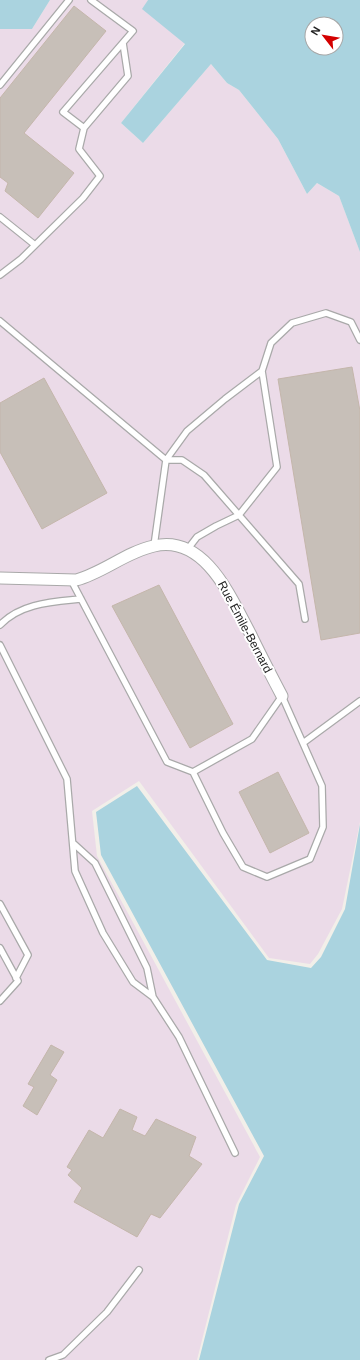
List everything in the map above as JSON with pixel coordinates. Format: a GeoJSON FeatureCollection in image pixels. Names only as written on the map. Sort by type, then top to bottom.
{"type":"FeatureCollection","features":[{"type":"Feature","properties":{"kind":"street","name":"Rue Émile-Bernard"},"geometry":{"type":"LineString","coordinates":[[0,578],[71,580],[85,578],[130,554],[154,546],[165,544],[187,550],[198,555],[225,586],[282,696]]}},
{"type":"Feature","properties":{"kind":"lane"},"geometry":{"type":"LineString","coordinates":[[0,85],[69,0]]}},
{"type":"Feature","properties":{"kind":"lane"},"geometry":{"type":"LineString","coordinates":[[84,128],[63,112],[133,31],[91,0]]}},
{"type":"Feature","properties":{"kind":"lane"},"geometry":{"type":"LineString","coordinates":[[0,275],[36,245],[83,198],[100,176],[79,149],[84,128],[128,76],[122,43]]}},
{"type":"Feature","properties":{"kind":"lane"},"geometry":{"type":"LineString","coordinates":[[0,217],[36,245]]}},
{"type":"Feature","properties":{"kind":"lane"},"geometry":{"type":"LineString","coordinates":[[187,550],[197,537],[239,515],[277,467],[262,371],[271,343],[292,323],[326,313],[351,322],[360,340]]}},
{"type":"Feature","properties":{"kind":"lane"},"geometry":{"type":"LineString","coordinates":[[0,321],[166,460],[182,460],[204,475],[299,584],[305,619]]}},
{"type":"Feature","properties":{"kind":"lane"},"geometry":{"type":"LineString","coordinates":[[154,546],[166,460],[187,431],[225,399],[262,371]]}},
{"type":"Feature","properties":{"kind":"lane"},"geometry":{"type":"LineString","coordinates":[[71,580],[167,762],[194,772],[223,833],[244,867],[267,877],[310,859],[323,827],[322,786],[282,696]]}},
{"type":"Feature","properties":{"kind":"lane"},"geometry":{"type":"LineString","coordinates":[[0,625],[21,610],[49,602],[81,599]]}},
{"type":"Feature","properties":{"kind":"lane"},"geometry":{"type":"LineString","coordinates":[[0,645],[67,780],[75,871],[103,933],[133,982],[153,997],[179,1037],[236,1153]]}},
{"type":"Feature","properties":{"kind":"lane"},"geometry":{"type":"LineString","coordinates":[[194,772],[252,739],[282,696]]}},
{"type":"Feature","properties":{"kind":"lane"},"geometry":{"type":"LineString","coordinates":[[303,743],[360,701]]}},
{"type":"Feature","properties":{"kind":"lane"},"geometry":{"type":"LineString","coordinates":[[72,843],[95,863],[147,968],[153,997]]}},
{"type":"Feature","properties":{"kind":"lane"},"geometry":{"type":"LineString","coordinates":[[0,904],[28,955],[16,978]]}},
{"type":"Feature","properties":{"kind":"lane"},"geometry":{"type":"LineString","coordinates":[[0,948],[18,981],[0,1001]]}},
{"type":"Feature","properties":{"kind":"lane"},"geometry":{"type":"LineString","coordinates":[[49,1360],[63,1355],[107,1312],[139,1270]]}},
{"type":"Feature","properties":{"kind":"shaded area"},"geometry":{"type":"Polygon","coordinates":[[[50,0],[148,0],[143,9],[185,43],[121,123],[143,143],[211,64],[227,83],[239,90],[278,139],[307,194],[317,183],[339,196],[360,252],[360,822],[342,909],[318,954],[310,964],[269,958],[139,781],[92,811],[97,856],[260,1157],[236,1205],[197,1360],[0,1360],[0,29],[32,29],[50,0]]]}},
{"type":"Feature","properties":{"kind":"water"},"geometry":{"type":"Polygon","coordinates":[[[0,0],[50,0],[32,29],[0,29],[0,0]]]}},
{"type":"Feature","properties":{"kind":"water"},"geometry":{"type":"Polygon","coordinates":[[[148,0],[360,0],[360,252],[339,196],[317,183],[307,194],[278,139],[239,90],[227,83],[211,64],[143,143],[121,123],[185,44],[142,9],[148,0]]]}},
{"type":"Feature","properties":{"kind":"water"},"geometry":{"type":"Polygon","coordinates":[[[137,786],[267,960],[311,968],[321,957],[345,909],[360,824],[360,1360],[199,1360],[239,1204],[264,1156],[101,855],[96,812],[137,786]]]}},
{"type":"Feature","properties":{"kind":"building"},"geometry":{"type":"Polygon","coordinates":[[[74,6],[106,31],[24,133],[74,173],[38,218],[5,191],[8,183],[0,177],[0,98],[74,6]]]}},
{"type":"Feature","properties":{"kind":"building"},"geometry":{"type":"Polygon","coordinates":[[[352,367],[360,411],[360,633],[321,640],[278,379],[352,367]]]}},
{"type":"Feature","properties":{"kind":"building"},"geometry":{"type":"Polygon","coordinates":[[[44,378],[107,493],[42,529],[0,452],[0,403],[44,378]]]}},
{"type":"Feature","properties":{"kind":"building"},"geometry":{"type":"Polygon","coordinates":[[[159,585],[233,724],[190,748],[112,606],[159,585]]]}},
{"type":"Feature","properties":{"kind":"building"},"geometry":{"type":"Polygon","coordinates":[[[278,772],[309,833],[270,853],[239,792],[278,772]]]}},
{"type":"Feature","properties":{"kind":"building"},"geometry":{"type":"Polygon","coordinates":[[[51,1045],[64,1052],[50,1075],[57,1080],[37,1115],[23,1106],[34,1087],[28,1084],[51,1045]]]}},
{"type":"Feature","properties":{"kind":"building"},"geometry":{"type":"Polygon","coordinates":[[[120,1109],[137,1117],[132,1130],[145,1136],[156,1119],[196,1137],[189,1156],[202,1164],[160,1218],[151,1214],[137,1237],[74,1202],[82,1188],[68,1175],[72,1170],[67,1167],[89,1130],[103,1138],[120,1109]]]}}]}
